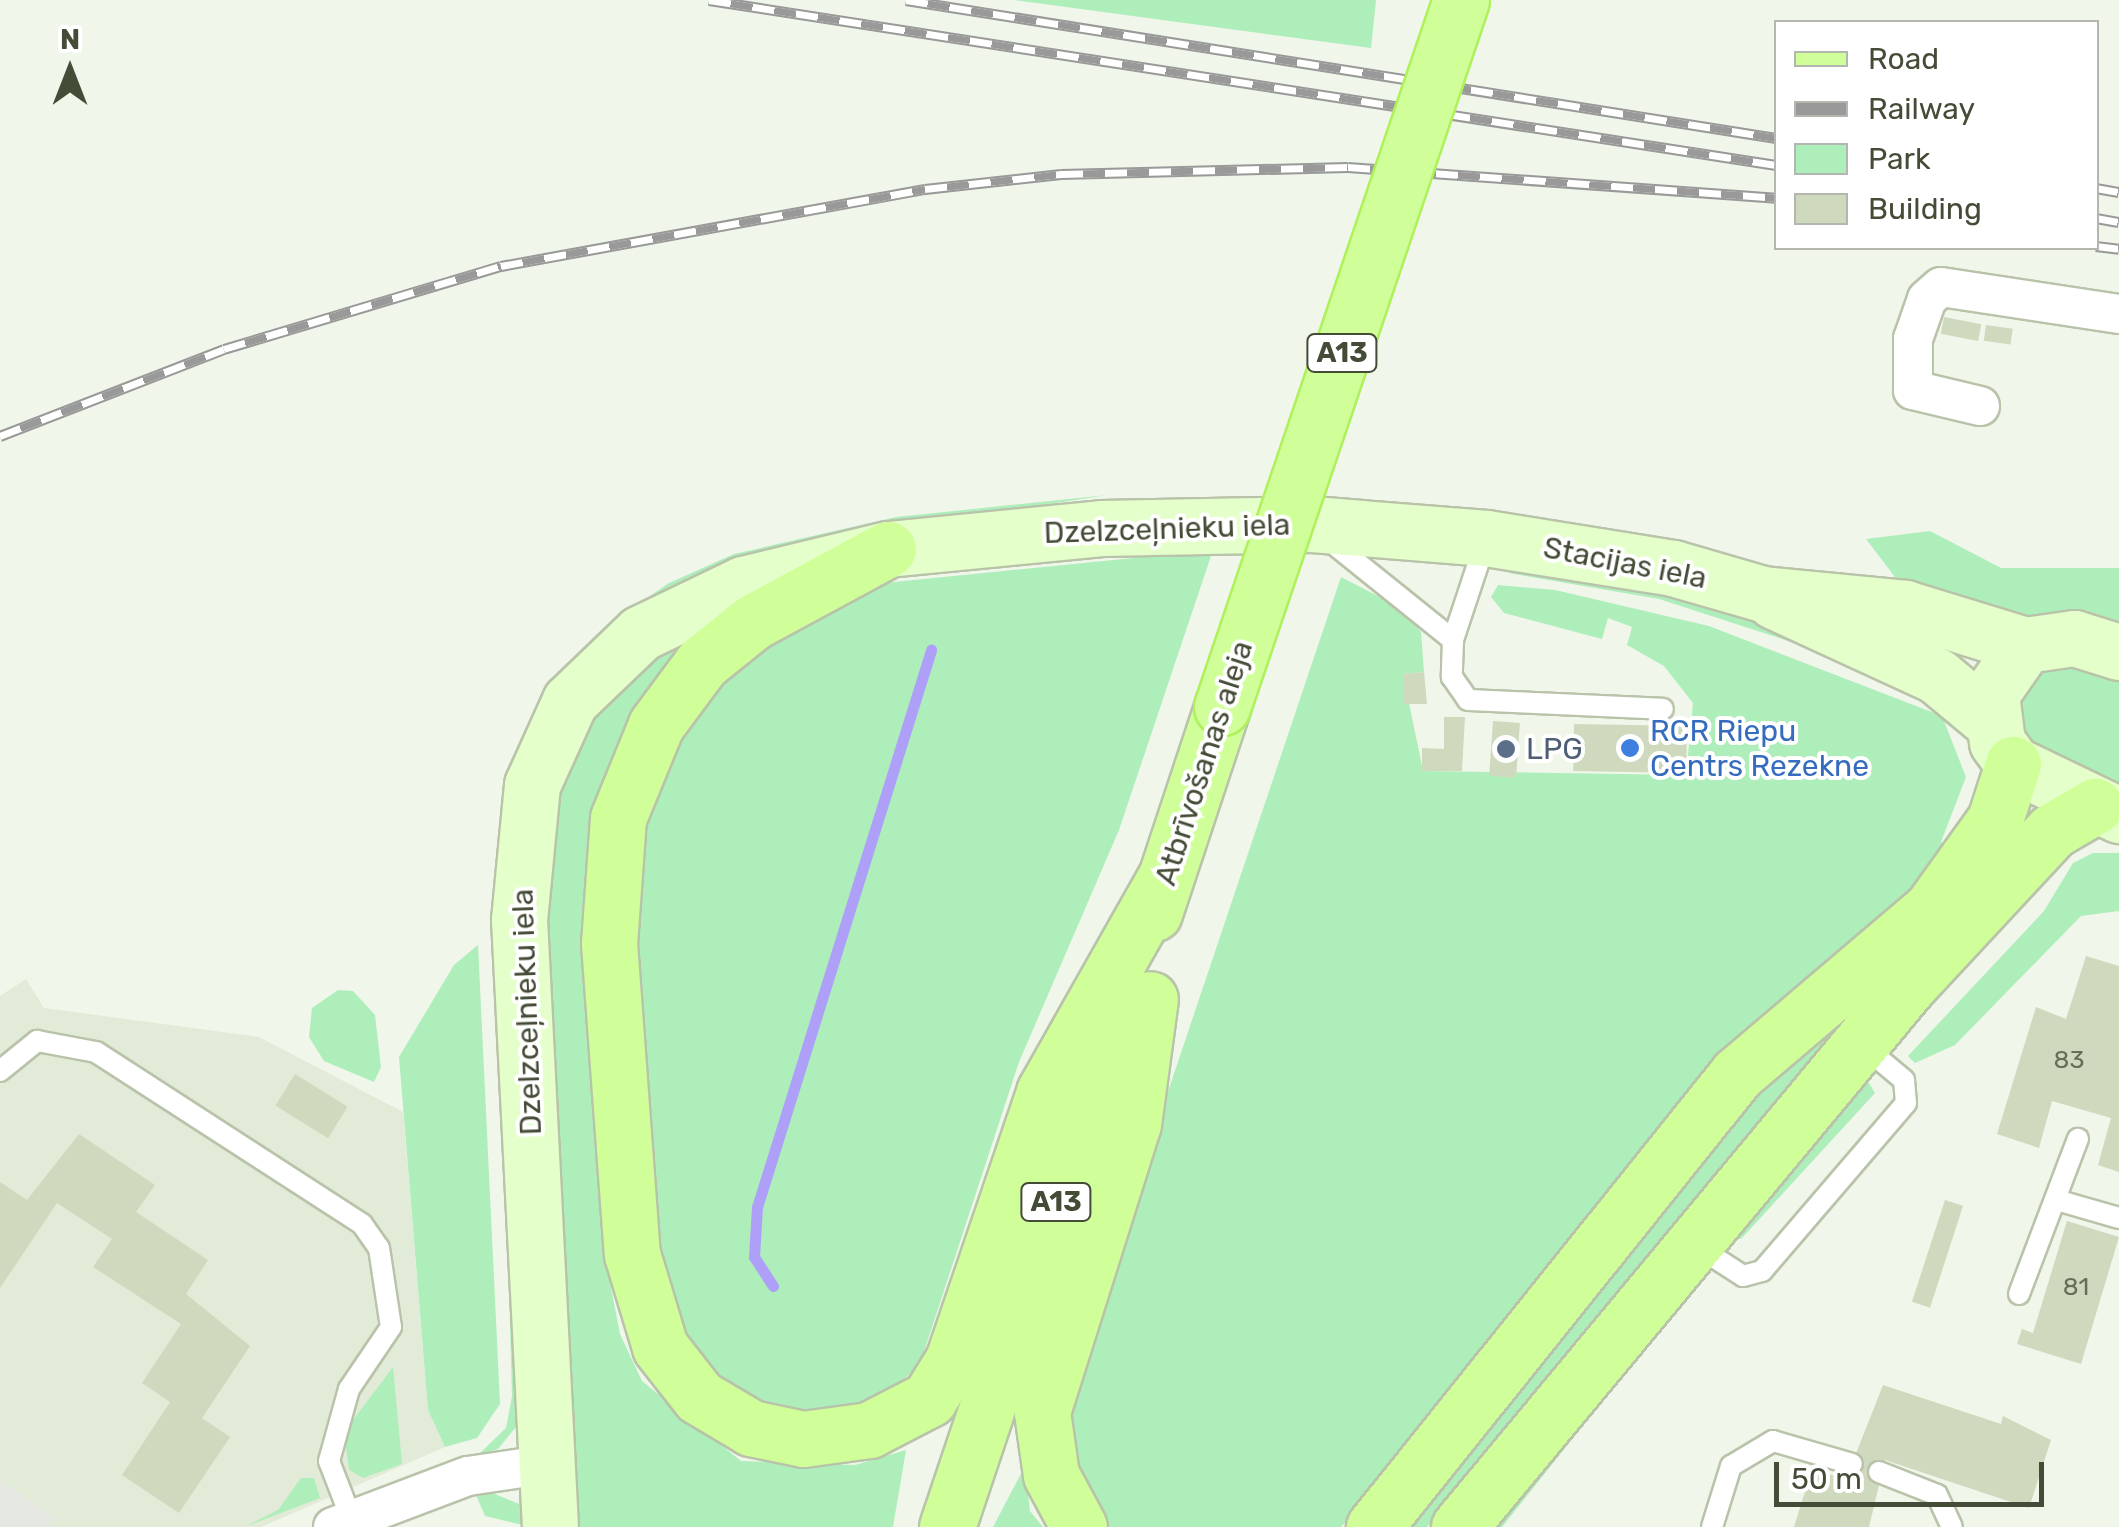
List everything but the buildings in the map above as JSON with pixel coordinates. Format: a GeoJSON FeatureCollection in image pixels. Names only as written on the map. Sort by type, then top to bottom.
{"type":"FeatureCollection","features":[{"type":"Feature","properties":{"kind":"main road","name":"Atbrīvošanas aleja"},"geometry":{"type":"LineString","coordinates":[[947,1527],[1462,0]]}},
{"type":"Feature","properties":{"kind":"main road","name":"Dzelzceļnieku iela"},"geometry":{"type":"LineString","coordinates":[[550,1527],[519,920],[532,785],[570,702],[641,633],[743,584],[888,550],[1102,528],[1312,524],[1486,538]]}},
{"type":"Feature","properties":{"kind":"main road","name":"Stacijas iela"},"geometry":{"type":"LineString","coordinates":[[1486,538],[1674,568],[1763,594],[1937,676],[2002,742],[2107,811]]}},
{"type":"Feature","properties":{"kind":"main road"},"geometry":{"type":"LineString","coordinates":[[888,550],[753,622],[702,664],[656,725],[618,818],[609,943],[632,1254],[660,1347],[699,1398],[751,1428],[803,1439],[869,1430],[929,1399],[953,1360],[1044,1092],[1166,878]]}},
{"type":"Feature","properties":{"kind":"main road","name":"Stacijas iela"},"geometry":{"type":"LineString","coordinates":[[1763,594],[1905,608],[2025,645],[2074,638],[2119,652]]}},
{"type":"Feature","properties":{"kind":"main road"},"geometry":{"type":"LineString","coordinates":[[1374,1527],[1737,1074],[1952,884],[1994,820],[2002,742],[2001,667],[2025,645]]}},
{"type":"Feature","properties":{"kind":"main road"},"geometry":{"type":"LineString","coordinates":[[1458,1527],[1860,1044],[2034,849],[2107,811]]}},
{"type":"Feature","properties":{"kind":"main road"},"geometry":{"type":"LineString","coordinates":[[1079,1527],[1051,1475],[1042,1412],[1134,1124],[1166,878]]}},
{"type":"Feature","properties":{"kind":"street"},"geometry":{"type":"LineString","coordinates":[[1980,406],[1913,390],[1913,339],[1941,287],[2119,314]]}},
{"type":"Feature","properties":{"kind":"street"},"geometry":{"type":"LineString","coordinates":[[342,1522],[468,1476],[549,1464]]}},
{"type":"Feature","properties":{"kind":"lane"},"geometry":{"type":"LineString","coordinates":[[1312,524],[1354,568],[1453,640]]}},
{"type":"Feature","properties":{"kind":"lane"},"geometry":{"type":"LineString","coordinates":[[1486,538],[1453,640],[1452,677],[1468,700],[1663,709]]}},
{"type":"Feature","properties":{"kind":"lane"},"geometry":{"type":"LineString","coordinates":[[4,1060],[58,1039],[96,1052],[362,1224],[379,1248],[391,1327],[348,1389],[329,1461],[342,1522]]}},
{"type":"Feature","properties":{"kind":"lane"},"geometry":{"type":"LineString","coordinates":[[1693,1244],[1742,1276],[1762,1271],[1906,1103],[1904,1080],[1860,1044]]}},
{"type":"Feature","properties":{"kind":"lane"},"geometry":{"type":"LineString","coordinates":[[2019,1294],[2041,1222],[2060,1201],[2078,1139]]}},
{"type":"Feature","properties":{"kind":"lane"},"geometry":{"type":"LineString","coordinates":[[2060,1201],[2119,1218]]}},
{"type":"Feature","properties":{"kind":"lane"},"geometry":{"type":"LineString","coordinates":[[1712,1527],[1731,1466],[1773,1442],[1852,1464]]}},
{"type":"Feature","properties":{"kind":"lane"},"geometry":{"type":"LineString","coordinates":[[1879,1472],[1936,1494],[1952,1527]]}},
{"type":"Feature","properties":{"kind":"shaded area"},"geometry":{"type":"Polygon","coordinates":[[[26,979],[44,1008],[259,1037],[403,1112],[428,1410],[445,1447],[261,1527],[0,1527],[0,996],[26,979]]]}},
{"type":"Feature","properties":{"kind":"shaded area"},"geometry":{"type":"Polygon","coordinates":[[[0,1479],[55,1518],[48,1527],[0,1527],[0,1479]]]}},
{"type":"Feature","properties":{"kind":"green space"},"geometry":{"type":"Polygon","coordinates":[[[1015,0],[1376,0],[1371,48],[1015,0]]]}},
{"type":"Feature","properties":{"kind":"green space"},"geometry":{"type":"Polygon","coordinates":[[[1108,495],[891,528],[552,707],[524,1417],[498,1449],[478,1455],[506,1428],[512,1396],[497,847],[544,703],[608,625],[669,583],[734,554],[896,517],[1108,495]]]}},
{"type":"Feature","properties":{"kind":"green space"},"geometry":{"type":"Polygon","coordinates":[[[1930,531],[2001,568],[2119,568],[2119,643],[2026,625],[1898,581],[1866,539],[1930,531]]]}},
{"type":"Feature","properties":{"kind":"green space"},"geometry":{"type":"Polygon","coordinates":[[[1213,550],[1119,830],[1019,1062],[919,1367],[888,1391],[888,1404],[793,1419],[702,1378],[649,1256],[622,909],[655,766],[733,657],[874,584],[1213,550]]]}},
{"type":"Feature","properties":{"kind":"green space"},"geometry":{"type":"Polygon","coordinates":[[[1524,567],[1659,592],[1785,630],[1819,651],[1659,599],[1508,573],[1524,567]]]}},
{"type":"Feature","properties":{"kind":"green space"},"geometry":{"type":"Polygon","coordinates":[[[1341,577],[1399,607],[1421,632],[1424,672],[1403,674],[1423,771],[1686,775],[1693,703],[1664,666],[1627,645],[1632,627],[1608,618],[1602,639],[1504,613],[1491,597],[1498,585],[1555,590],[1709,626],[1942,716],[1966,777],[1941,842],[1957,854],[1341,1527],[1102,1527],[1062,1463],[1074,1371],[1341,577]]]}},
{"type":"Feature","properties":{"kind":"green space"},"geometry":{"type":"Polygon","coordinates":[[[719,609],[603,788],[586,866],[605,1256],[620,1334],[642,1381],[741,1461],[855,1465],[906,1450],[893,1527],[569,1527],[544,857],[571,744],[607,694],[719,609]]]}},
{"type":"Feature","properties":{"kind":"green space"},"geometry":{"type":"Polygon","coordinates":[[[2027,660],[2119,670],[2119,799],[2030,763],[2001,709],[2027,660]]]}},
{"type":"Feature","properties":{"kind":"green space"},"geometry":{"type":"Polygon","coordinates":[[[2093,853],[2119,853],[2119,911],[2081,916],[1955,1045],[1915,1063],[1908,1056],[2044,911],[2073,863],[2093,853]]]}},
{"type":"Feature","properties":{"kind":"green space"},"geometry":{"type":"Polygon","coordinates":[[[478,945],[500,1404],[477,1438],[445,1447],[428,1410],[399,1057],[454,965],[478,945]]]}},
{"type":"Feature","properties":{"kind":"green space"},"geometry":{"type":"Polygon","coordinates":[[[1890,964],[1427,1527],[1406,1527],[1706,1125],[1890,964]]]}},
{"type":"Feature","properties":{"kind":"green space"},"geometry":{"type":"Polygon","coordinates":[[[338,990],[353,991],[375,1015],[381,1067],[374,1082],[324,1061],[309,1037],[312,1008],[338,990]]]}},
{"type":"Feature","properties":{"kind":"green space"},"geometry":{"type":"Polygon","coordinates":[[[1866,1078],[1875,1093],[1741,1239],[1729,1238],[1866,1078]]]}},
{"type":"Feature","properties":{"kind":"green space"},"geometry":{"type":"Polygon","coordinates":[[[1706,1271],[1502,1527],[1483,1527],[1706,1271]]]}},
{"type":"Feature","properties":{"kind":"green space"},"geometry":{"type":"Polygon","coordinates":[[[393,1367],[402,1464],[363,1478],[349,1470],[344,1432],[393,1367]]]}},
{"type":"Feature","properties":{"kind":"green space"},"geometry":{"type":"Polygon","coordinates":[[[1025,1466],[1030,1511],[1043,1527],[993,1527],[1025,1466]]]}},
{"type":"Feature","properties":{"kind":"green space"},"geometry":{"type":"Polygon","coordinates":[[[301,1478],[314,1478],[320,1498],[244,1527],[278,1510],[301,1478]]]}},
{"type":"Feature","properties":{"kind":"green space"},"geometry":{"type":"Polygon","coordinates":[[[485,1490],[519,1504],[531,1527],[485,1516],[476,1495],[485,1490]]]}},
{"type":"Feature","properties":{"kind":"waterway"},"geometry":{"type":"LineString","coordinates":[[773,1286],[754,1257],[757,1207],[931,650]]}},
{"type":"Feature","properties":{"kind":"railway"},"geometry":{"type":"LineString","coordinates":[[709,0],[1774,165]]}},
{"type":"Feature","properties":{"kind":"railway"},"geometry":{"type":"LineString","coordinates":[[906,0],[1774,138]]}},
{"type":"Feature","properties":{"kind":"railway"},"geometry":{"type":"LineString","coordinates":[[0,436],[224,349],[501,266],[925,189],[1061,174],[1348,167],[1774,198]]}},
{"type":"Feature","properties":{"kind":"railway"},"geometry":{"type":"LineString","coordinates":[[2099,189],[2119,192]]}},
{"type":"Feature","properties":{"kind":"railway"},"geometry":{"type":"LineString","coordinates":[[2099,219],[2119,222]]}},
{"type":"Feature","properties":{"kind":"railway"},"geometry":{"type":"LineString","coordinates":[[2099,246],[2119,249]]}},
{"type":"Feature","properties":{"kind":"place","name":"RCR Riepu Centrs Rezekne"},"geometry":{"type":"Point","coordinates":[1630,748]}},
{"type":"Feature","properties":{"kind":"place","name":"LPG"},"geometry":{"type":"Point","coordinates":[1506,749]}}]}
